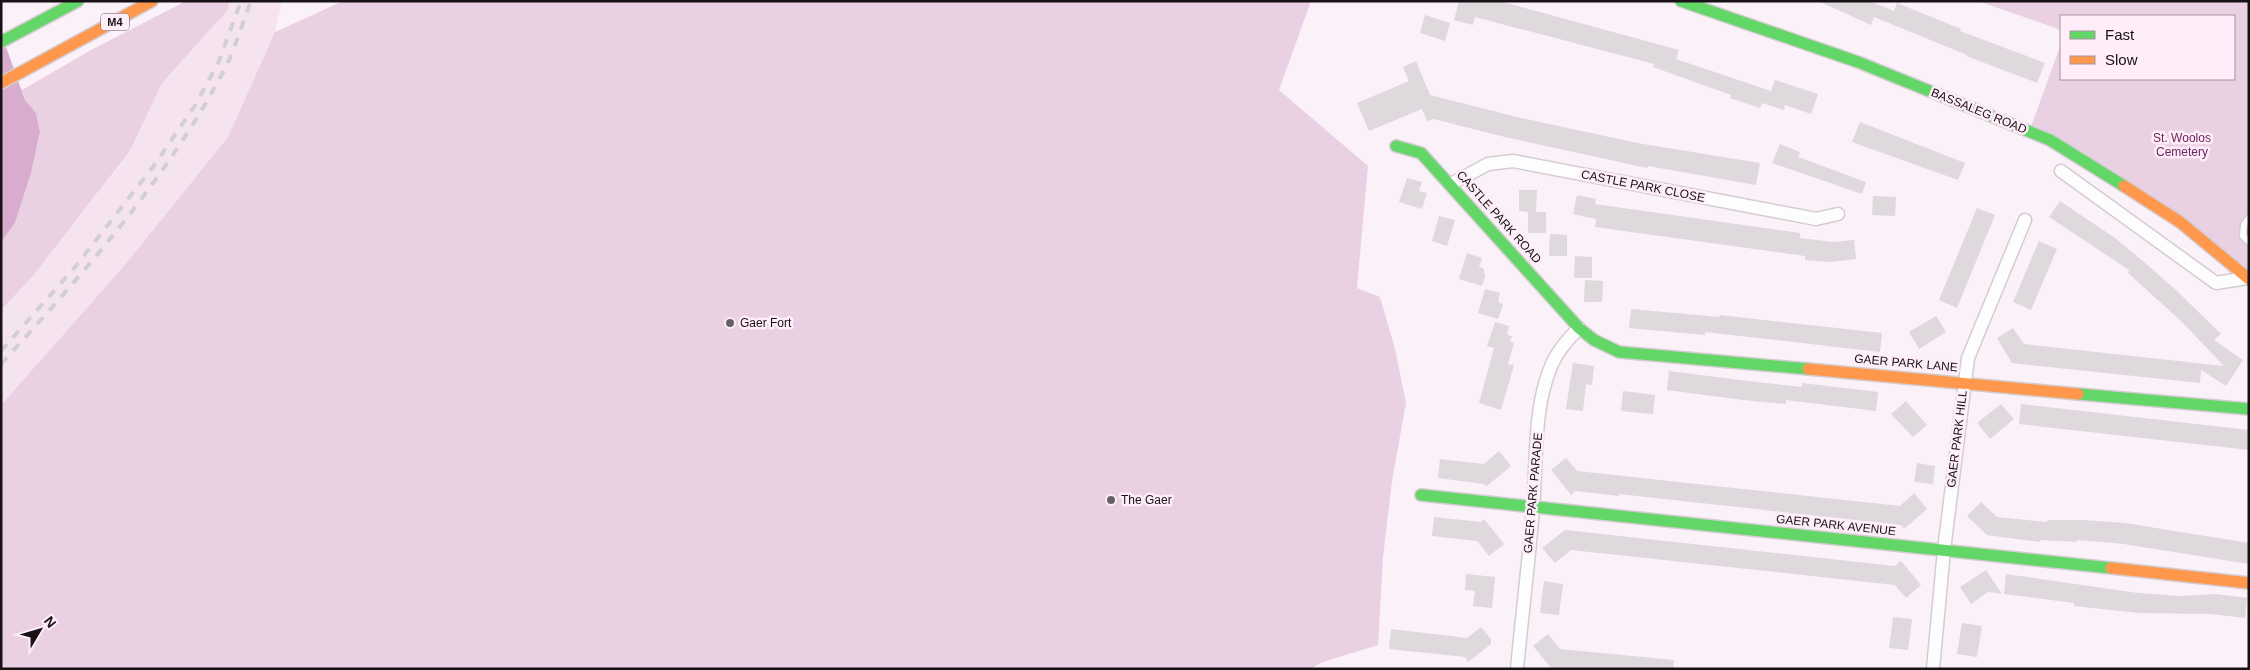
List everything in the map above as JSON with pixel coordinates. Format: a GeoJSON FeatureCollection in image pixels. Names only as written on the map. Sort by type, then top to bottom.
{"type":"FeatureCollection","features":[{"type":"Feature","properties":{"kind":"main road"},"geometry":{"type":"LineString","coordinates":[[1,30],[60,4],[78,1]]}},
{"type":"Feature","properties":{"kind":"main road","name":"M4"},"geometry":{"type":"LineString","coordinates":[[1,83],[152,1]]}},
{"type":"Feature","properties":{"kind":"main road","name":"BASSALEG ROAD"},"geometry":{"type":"LineString","coordinates":[[1681,1],[1858,62],[2050,140],[2180,222],[2248,279]]}},
{"type":"Feature","properties":{"kind":"main road"},"geometry":{"type":"LineString","coordinates":[[1,42],[60,4]]}},
{"type":"Feature","properties":{"kind":"main road","name":"CASTLE PARK ROAD"},"geometry":{"type":"LineString","coordinates":[[1396,146],[1421,153],[1451,184],[1575,324]]}},
{"type":"Feature","properties":{"kind":"main road","name":"GAER PARK LANE"},"geometry":{"type":"LineString","coordinates":[[1575,324],[1594,340],[1619,352],[2249,409]]}},
{"type":"Feature","properties":{"kind":"main road","name":"GAER PARK AVENUE"},"geometry":{"type":"LineString","coordinates":[[1421,495],[2249,583]]}},
{"type":"Feature","properties":{"kind":"street","name":"CASTLE PARK CLOSE"},"geometry":{"type":"LineString","coordinates":[[1451,184],[1488,164],[1513,161],[1816,219],[1838,214]]}},
{"type":"Feature","properties":{"kind":"street","name":"BASSALEG ROAD"},"geometry":{"type":"LineString","coordinates":[[2061,171],[2216,283],[2248,279]]}},
{"type":"Feature","properties":{"kind":"street","name":"GAER PARK HILL"},"geometry":{"type":"LineString","coordinates":[[1933,669],[1963,382],[1968,358],[2025,220]]}},
{"type":"Feature","properties":{"kind":"street","name":"GAER PARK PARADE"},"geometry":{"type":"LineString","coordinates":[[1517,669],[1533,507],[1539,418],[1551,365],[1575,324]]}},
{"type":"Feature","properties":{"kind":"lane"},"geometry":{"type":"LineString","coordinates":[[2249,218],[2244,225],[2243,236],[2249,242]]}},
{"type":"Feature","properties":{"kind":"shaded area"},"geometry":{"type":"Polygon","coordinates":[[[230,1],[282,1],[275,32],[228,137],[124,266],[1,405],[1,310],[32,277],[130,152],[162,83],[227,11],[230,1]]]}},
{"type":"Feature","properties":{"kind":"shaded area"},"geometry":{"type":"Polygon","coordinates":[[[1,33],[25,100],[36,113],[40,132],[31,173],[15,223],[1,242],[1,33]]]}},
{"type":"Feature","properties":{"kind":"green space"},"geometry":{"type":"Polygon","coordinates":[[[186,1],[230,1],[227,11],[162,83],[130,151],[32,277],[1,310],[1,242],[15,223],[31,173],[40,133],[36,113],[25,100],[22,90],[91,50],[186,1]]]}},
{"type":"Feature","properties":{"kind":"green space","name":"Gaer Fort"},"geometry":{"type":"Polygon","coordinates":[[[343,1],[1311,1],[1279,90],[1368,166],[1357,288],[1380,297],[1395,349],[1406,403],[1392,481],[1383,557],[1378,645],[1323,662],[1310,669],[1,669],[1,405],[124,266],[228,137],[275,32],[343,1]]]}},
{"type":"Feature","properties":{"kind":"green space","name":"St. Woolos Cemetery"},"geometry":{"type":"Polygon","coordinates":[[[1978,1],[2249,1],[2249,279],[2180,222],[2029,132],[2060,47],[2060,80],[2235,80],[2235,15],[2060,15],[2060,30],[1978,1]]]}},
{"type":"Feature","properties":{"kind":"building"},"geometry":{"type":"Polygon","coordinates":[[[1459,1],[1499,1],[1679,50],[1676,59],[1771,91],[1775,80],[1818,94],[1811,114],[1785,105],[1784,110],[1762,103],[1760,108],[1730,98],[1731,95],[1653,67],[1654,64],[1475,17],[1473,25],[1454,20],[1459,1]]]}},
{"type":"Feature","properties":{"kind":"building"},"geometry":{"type":"Polygon","coordinates":[[[1818,1],[1870,1],[1894,11],[1897,3],[1961,29],[1960,31],[2045,63],[2037,83],[1966,56],[1874,17],[1871,25],[1818,1]]]}},
{"type":"Feature","properties":{"kind":"building"},"geometry":{"type":"Polygon","coordinates":[[[1425,15],[1450,23],[1445,41],[1420,33],[1425,15]]]}},
{"type":"Feature","properties":{"kind":"building"},"geometry":{"type":"Polygon","coordinates":[[[1416,61],[1430,95],[1517,117],[1637,143],[1760,163],[1756,185],[1648,166],[1647,168],[1505,137],[1434,119],[1427,121],[1422,109],[1369,131],[1357,103],[1409,81],[1403,67],[1416,61]]]}},
{"type":"Feature","properties":{"kind":"building"},"geometry":{"type":"Polygon","coordinates":[[[1860,122],[1965,163],[1958,180],[1852,142],[1860,122]]]}},
{"type":"Feature","properties":{"kind":"building"},"geometry":{"type":"Polygon","coordinates":[[[1780,144],[1800,152],[1798,157],[1866,182],[1862,194],[1772,163],[1780,144]]]}},
{"type":"Feature","properties":{"kind":"building"},"geometry":{"type":"Polygon","coordinates":[[[1407,178],[1422,182],[1419,191],[1427,193],[1422,209],[1399,202],[1407,178]]]}},
{"type":"Feature","properties":{"kind":"building"},"geometry":{"type":"Polygon","coordinates":[[[1519,190],[1537,190],[1536,212],[1546,212],[1546,233],[1528,233],[1528,212],[1519,211],[1519,190]]]}},
{"type":"Feature","properties":{"kind":"building"},"geometry":{"type":"Polygon","coordinates":[[[1577,195],[1596,199],[1595,204],[1800,233],[1800,238],[1834,242],[1854,240],[1856,259],[1829,262],[1805,260],[1805,256],[1595,227],[1596,219],[1573,214],[1577,195]]]}},
{"type":"Feature","properties":{"kind":"building"},"geometry":{"type":"Polygon","coordinates":[[[1873,196],[1896,197],[1895,216],[1872,215],[1873,196]]]}},
{"type":"Feature","properties":{"kind":"building"},"geometry":{"type":"Polygon","coordinates":[[[2060,201],[2115,238],[2176,290],[2221,334],[2214,340],[2243,360],[2226,386],[2201,370],[2200,383],[2012,363],[1997,338],[2013,328],[2024,344],[2224,366],[2181,321],[2128,273],[2129,270],[2049,217],[2060,201]]]}},
{"type":"Feature","properties":{"kind":"building"},"geometry":{"type":"Polygon","coordinates":[[[1977,208],[1995,215],[1957,308],[1939,300],[1977,208]]]}},
{"type":"Feature","properties":{"kind":"building"},"geometry":{"type":"Polygon","coordinates":[[[1439,216],[1455,220],[1447,246],[1432,241],[1439,216]]]}},
{"type":"Feature","properties":{"kind":"building"},"geometry":{"type":"Polygon","coordinates":[[[1550,234],[1567,235],[1567,256],[1549,256],[1550,234]]]}},
{"type":"Feature","properties":{"kind":"building"},"geometry":{"type":"Polygon","coordinates":[[[2039,241],[2057,249],[2031,310],[2013,302],[2039,241]]]}},
{"type":"Feature","properties":{"kind":"building"},"geometry":{"type":"Polygon","coordinates":[[[1467,253],[1482,258],[1479,267],[1483,268],[1485,276],[1482,286],[1459,279],[1467,253]]]}},
{"type":"Feature","properties":{"kind":"building"},"geometry":{"type":"Polygon","coordinates":[[[1575,256],[1592,257],[1592,278],[1574,278],[1575,256]]]}},
{"type":"Feature","properties":{"kind":"building"},"geometry":{"type":"Polygon","coordinates":[[[1585,280],[1603,281],[1602,302],[1584,302],[1585,280]]]}},
{"type":"Feature","properties":{"kind":"building"},"geometry":{"type":"Polygon","coordinates":[[[1485,289],[1500,293],[1498,302],[1503,304],[1498,319],[1478,313],[1485,289]]]}},
{"type":"Feature","properties":{"kind":"building"},"geometry":{"type":"Polygon","coordinates":[[[1631,309],[1719,317],[1720,315],[1882,333],[1880,352],[1705,332],[1705,335],[1629,328],[1631,309]]]}},
{"type":"Feature","properties":{"kind":"building"},"geometry":{"type":"Polygon","coordinates":[[[1936,316],[1946,332],[1919,349],[1909,332],[1936,316]]]}},
{"type":"Feature","properties":{"kind":"building"},"geometry":{"type":"Polygon","coordinates":[[[1495,322],[1509,326],[1507,335],[1512,336],[1510,341],[1514,343],[1508,364],[1514,365],[1501,410],[1479,403],[1494,348],[1487,346],[1495,322]]]}},
{"type":"Feature","properties":{"kind":"building"},"geometry":{"type":"Polygon","coordinates":[[[1573,363],[1594,366],[1592,385],[1586,384],[1583,411],[1566,409],[1573,363]]]}},
{"type":"Feature","properties":{"kind":"building"},"geometry":{"type":"Polygon","coordinates":[[[1669,371],[1802,387],[1802,383],[1878,392],[1876,411],[1786,400],[1786,404],[1743,400],[1667,390],[1669,371]]]}},
{"type":"Feature","properties":{"kind":"building"},"geometry":{"type":"Polygon","coordinates":[[[1623,391],[1655,395],[1653,414],[1621,411],[1623,391]]]}},
{"type":"Feature","properties":{"kind":"building"},"geometry":{"type":"Polygon","coordinates":[[[1906,401],[1927,425],[1913,437],[1891,414],[1906,401]]]}},
{"type":"Feature","properties":{"kind":"building"},"geometry":{"type":"Polygon","coordinates":[[[2001,404],[2014,419],[1990,439],[1977,423],[2001,404]]]}},
{"type":"Feature","properties":{"kind":"building"},"geometry":{"type":"Polygon","coordinates":[[[2021,404],[2249,430],[2249,450],[2019,424],[2021,404]]]}},
{"type":"Feature","properties":{"kind":"building"},"geometry":{"type":"Polygon","coordinates":[[[1499,451],[1511,466],[1487,486],[1438,478],[1440,459],[1484,464],[1499,451]]]}},
{"type":"Feature","properties":{"kind":"building"},"geometry":{"type":"Polygon","coordinates":[[[1566,458],[1577,471],[1900,506],[1914,493],[1927,509],[1904,529],[1901,525],[1619,494],[1619,496],[1575,491],[1571,495],[1551,470],[1566,458]]]}},
{"type":"Feature","properties":{"kind":"building"},"geometry":{"type":"Polygon","coordinates":[[[1917,463],[1935,466],[1933,484],[1914,482],[1917,463]]]}},
{"type":"Feature","properties":{"kind":"building"},"geometry":{"type":"Polygon","coordinates":[[[1981,502],[1997,517],[2047,522],[2047,520],[2083,520],[2125,523],[2249,543],[2249,564],[2124,544],[2077,540],[2077,542],[2040,540],[2040,542],[1987,535],[1967,516],[1981,502]]]}},
{"type":"Feature","properties":{"kind":"building"},"geometry":{"type":"Polygon","coordinates":[[[1434,517],[1481,522],[1484,519],[1504,544],[1489,556],[1477,541],[1432,536],[1434,517]]]}},
{"type":"Feature","properties":{"kind":"building"},"geometry":{"type":"Polygon","coordinates":[[[1565,530],[1895,566],[1901,561],[1921,585],[1906,598],[1895,585],[1571,550],[1555,563],[1542,548],[1565,530]]]}},
{"type":"Feature","properties":{"kind":"building"},"geometry":{"type":"Polygon","coordinates":[[[1986,570],[2002,594],[1988,592],[1971,604],[1960,587],[1986,570]]]}},
{"type":"Feature","properties":{"kind":"building"},"geometry":{"type":"Polygon","coordinates":[[[1466,574],[1495,577],[1492,608],[1473,606],[1475,591],[1465,590],[1466,574]]]}},
{"type":"Feature","properties":{"kind":"building"},"geometry":{"type":"Polygon","coordinates":[[[2006,574],[2138,593],[2180,596],[2216,594],[2247,598],[2245,618],[2211,614],[2139,613],[2074,606],[2074,603],[2004,594],[2006,574]]]}},
{"type":"Feature","properties":{"kind":"building"},"geometry":{"type":"Polygon","coordinates":[[[1544,581],[1563,584],[1559,615],[1540,613],[1544,581]]]}},
{"type":"Feature","properties":{"kind":"building"},"geometry":{"type":"Polygon","coordinates":[[[1893,617],[1912,619],[1908,650],[1889,648],[1893,617]]]}},
{"type":"Feature","properties":{"kind":"building"},"geometry":{"type":"Polygon","coordinates":[[[1962,623],[1982,626],[1977,657],[1957,654],[1962,623]]]}},
{"type":"Feature","properties":{"kind":"building"},"geometry":{"type":"Polygon","coordinates":[[[1481,627],[1491,639],[1491,644],[1468,662],[1465,657],[1389,649],[1391,629],[1467,638],[1481,627]]]}},
{"type":"Feature","properties":{"kind":"building"},"geometry":{"type":"Polygon","coordinates":[[[1548,634],[1560,649],[1674,660],[1673,669],[1552,669],[1533,646],[1548,634]]]}},
{"type":"Feature","properties":{"kind":"railway"},"geometry":{"type":"LineString","coordinates":[[1,351],[75,267],[153,167],[196,104],[219,61],[241,1]]}},
{"type":"Feature","properties":{"kind":"railway"},"geometry":{"type":"LineString","coordinates":[[1,364],[92,261],[176,151],[227,64],[251,1]]}},
{"type":"Feature","properties":{"kind":"traffic: fast"},"geometry":{"type":"LineString","coordinates":[[1,42],[78,1]]}},
{"type":"Feature","properties":{"kind":"traffic: fast"},"geometry":{"type":"LineString","coordinates":[[1681,1],[1858,62],[2050,140],[2124,186]]}},
{"type":"Feature","properties":{"kind":"traffic: fast"},"geometry":{"type":"LineString","coordinates":[[1396,146],[1421,153],[1579,328],[1594,340],[1619,352],[1808,369]]}},
{"type":"Feature","properties":{"kind":"traffic: fast"},"geometry":{"type":"LineString","coordinates":[[2078,394],[2249,409]]}},
{"type":"Feature","properties":{"kind":"traffic: fast"},"geometry":{"type":"LineString","coordinates":[[1421,495],[2111,568]]}},
{"type":"Feature","properties":{"kind":"traffic: slow"},"geometry":{"type":"LineString","coordinates":[[1,83],[152,1]]}},
{"type":"Feature","properties":{"kind":"traffic: slow"},"geometry":{"type":"LineString","coordinates":[[2124,186],[2180,222],[2249,279]]}},
{"type":"Feature","properties":{"kind":"traffic: slow"},"geometry":{"type":"LineString","coordinates":[[1808,369],[2078,394]]}},
{"type":"Feature","properties":{"kind":"traffic: slow"},"geometry":{"type":"LineString","coordinates":[[2111,568],[2249,583]]}},
{"type":"Feature","properties":{"kind":"place","name":"Gaer Fort"},"geometry":{"type":"Point","coordinates":[730,323]}},
{"type":"Feature","properties":{"kind":"place","name":"The Gaer"},"geometry":{"type":"Point","coordinates":[1111,500]}}]}
